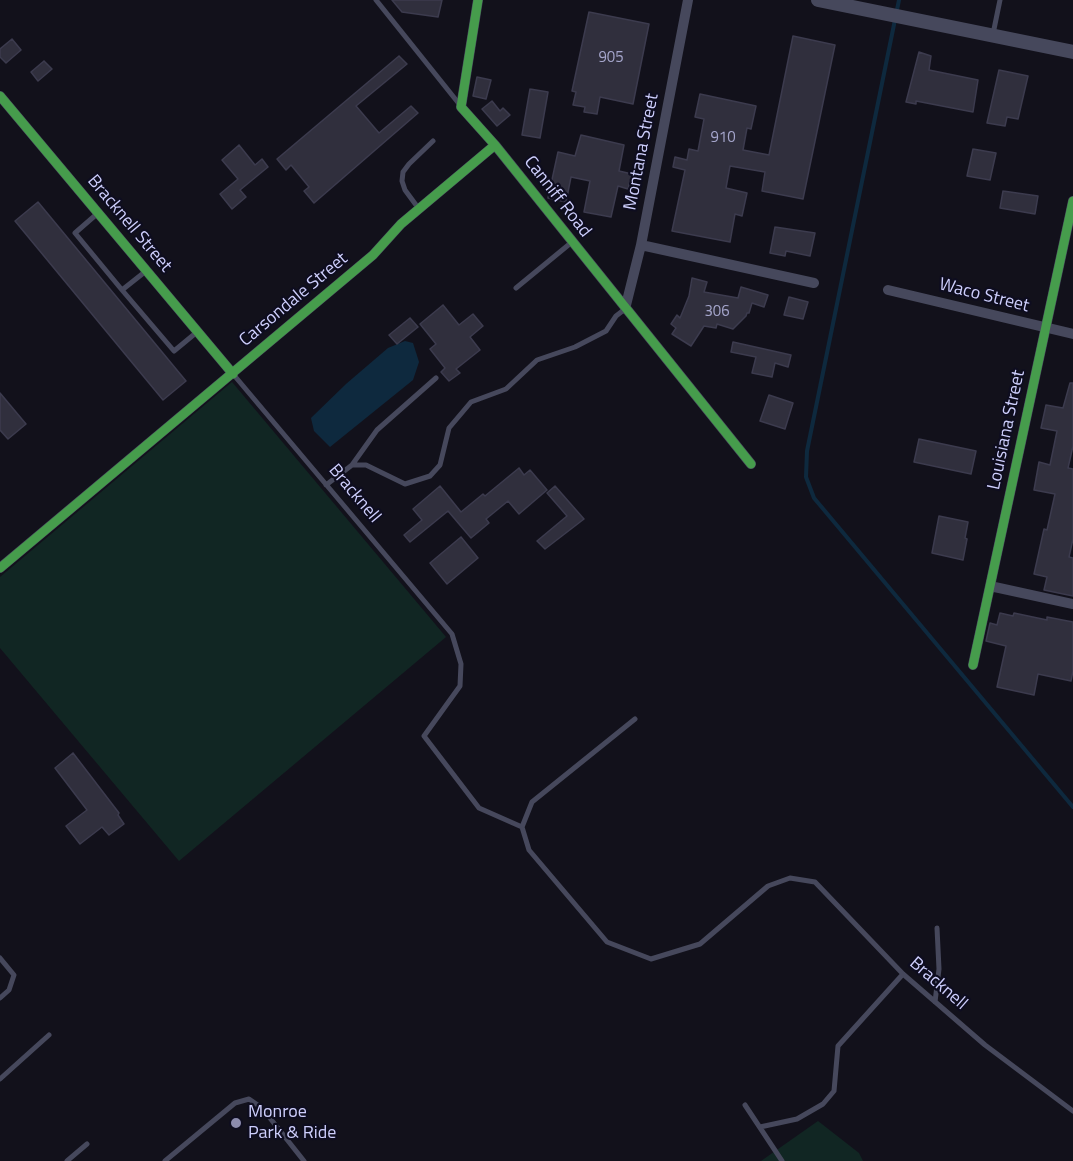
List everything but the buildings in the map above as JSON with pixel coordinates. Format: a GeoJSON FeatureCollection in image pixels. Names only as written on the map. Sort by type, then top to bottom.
{"type":"FeatureCollection","features":[{"type":"Feature","properties":{"kind":"street"},"geometry":{"type":"LineString","coordinates":[[461,106],[478,0]]}},
{"type":"Feature","properties":{"kind":"street","name":"Montana Street"},"geometry":{"type":"LineString","coordinates":[[625,309],[641,245],[688,0]]}},
{"type":"Feature","properties":{"kind":"street"},"geometry":{"type":"LineString","coordinates":[[818,0],[1073,52]]}},
{"type":"Feature","properties":{"kind":"street","name":"Bracknell Street"},"geometry":{"type":"LineString","coordinates":[[0,96],[232,374]]}},
{"type":"Feature","properties":{"kind":"street","name":"Canniff Road"},"geometry":{"type":"LineString","coordinates":[[461,106],[495,145],[751,464]]}},
{"type":"Feature","properties":{"kind":"street","name":"Carsondale Street"},"geometry":{"type":"LineString","coordinates":[[0,568],[373,255],[401,224],[495,145]]}},
{"type":"Feature","properties":{"kind":"street","name":"Louisiana Street"},"geometry":{"type":"LineString","coordinates":[[973,665],[1073,201]]}},
{"type":"Feature","properties":{"kind":"street"},"geometry":{"type":"LineString","coordinates":[[641,245],[814,283]]}},
{"type":"Feature","properties":{"kind":"street","name":"Waco Street"},"geometry":{"type":"LineString","coordinates":[[888,290],[1073,334]]}},
{"type":"Feature","properties":{"kind":"street"},"geometry":{"type":"LineString","coordinates":[[990,586],[1073,604]]}},
{"type":"Feature","properties":{"kind":"lane","name":"Canniff Road"},"geometry":{"type":"LineString","coordinates":[[376,0],[461,106]]}},
{"type":"Feature","properties":{"kind":"lane"},"geometry":{"type":"LineString","coordinates":[[992,35],[1000,0]]}},
{"type":"Feature","properties":{"kind":"lane"},"geometry":{"type":"LineString","coordinates":[[419,208],[405,190],[402,181],[403,172],[433,141]]}},
{"type":"Feature","properties":{"kind":"lane"},"geometry":{"type":"LineString","coordinates":[[98,213],[75,233],[122,290],[174,351],[197,332]]}},
{"type":"Feature","properties":{"kind":"lane"},"geometry":{"type":"LineString","coordinates":[[516,288],[572,242]]}},
{"type":"Feature","properties":{"kind":"lane"},"geometry":{"type":"LineString","coordinates":[[122,290],[146,271]]}},
{"type":"Feature","properties":{"kind":"lane"},"geometry":{"type":"LineString","coordinates":[[352,465],[366,465],[405,484],[430,476],[440,465],[449,428],[471,402],[506,389],[537,360],[575,347],[606,331],[616,316],[625,309]]}},
{"type":"Feature","properties":{"kind":"lane","name":"Bracknell"},"geometry":{"type":"LineString","coordinates":[[232,374],[452,634],[461,664],[460,686],[424,736],[479,808],[522,827],[529,850],[607,942],[651,959],[700,944],[768,886],[790,878],[815,882],[903,974],[986,1045],[1073,1111]]}},
{"type":"Feature","properties":{"kind":"lane"},"geometry":{"type":"LineString","coordinates":[[326,486],[352,465],[377,430],[436,378]]}},
{"type":"Feature","properties":{"kind":"lane"},"geometry":{"type":"LineString","coordinates":[[522,827],[532,802],[635,719]]}},
{"type":"Feature","properties":{"kind":"lane"},"geometry":{"type":"LineString","coordinates":[[935,1002],[939,969],[937,928]]}},
{"type":"Feature","properties":{"kind":"lane"},"geometry":{"type":"LineString","coordinates":[[0,958],[14,975],[9,990],[0,998]]}},
{"type":"Feature","properties":{"kind":"lane"},"geometry":{"type":"LineString","coordinates":[[760,1127],[798,1119],[824,1104],[834,1091],[838,1046],[903,974]]}},
{"type":"Feature","properties":{"kind":"lane"},"geometry":{"type":"LineString","coordinates":[[0,1079],[49,1035]]}},
{"type":"Feature","properties":{"kind":"lane"},"geometry":{"type":"LineString","coordinates":[[165,1161],[235,1103],[249,1099],[262,1108],[304,1161]]}},
{"type":"Feature","properties":{"kind":"lane"},"geometry":{"type":"LineString","coordinates":[[745,1105],[782,1161]]}},
{"type":"Feature","properties":{"kind":"lane"},"geometry":{"type":"LineString","coordinates":[[67,1161],[87,1144]]}},
{"type":"Feature","properties":{"kind":"green space"},"geometry":{"type":"Polygon","coordinates":[[[232,382],[446,637],[179,861],[0,648],[0,577],[232,382]]]}},
{"type":"Feature","properties":{"kind":"green space"},"geometry":{"type":"Polygon","coordinates":[[[818,1121],[859,1153],[863,1161],[761,1161],[818,1121]]]}},
{"type":"Feature","properties":{"kind":"water"},"geometry":{"type":"Polygon","coordinates":[[[405,341],[413,343],[419,362],[413,380],[330,447],[314,431],[311,418],[388,348],[405,341]]]}},
{"type":"Feature","properties":{"kind":"waterway"},"geometry":{"type":"LineString","coordinates":[[899,0],[807,451],[806,477],[814,498],[1073,807]]}},
{"type":"Feature","properties":{"kind":"cycle path"},"geometry":{"type":"LineString","coordinates":[[478,0],[461,107],[495,145],[751,464]]}},
{"type":"Feature","properties":{"kind":"cycle path"},"geometry":{"type":"LineString","coordinates":[[0,96],[233,374]]}},
{"type":"Feature","properties":{"kind":"cycle path"},"geometry":{"type":"LineString","coordinates":[[0,568],[373,255],[401,224],[495,145]]}},
{"type":"Feature","properties":{"kind":"cycle path"},"geometry":{"type":"LineString","coordinates":[[973,665],[1073,201]]}},
{"type":"Feature","properties":{"kind":"place","name":"Monroe Park & Ride"},"geometry":{"type":"Point","coordinates":[236,1123]}}]}
